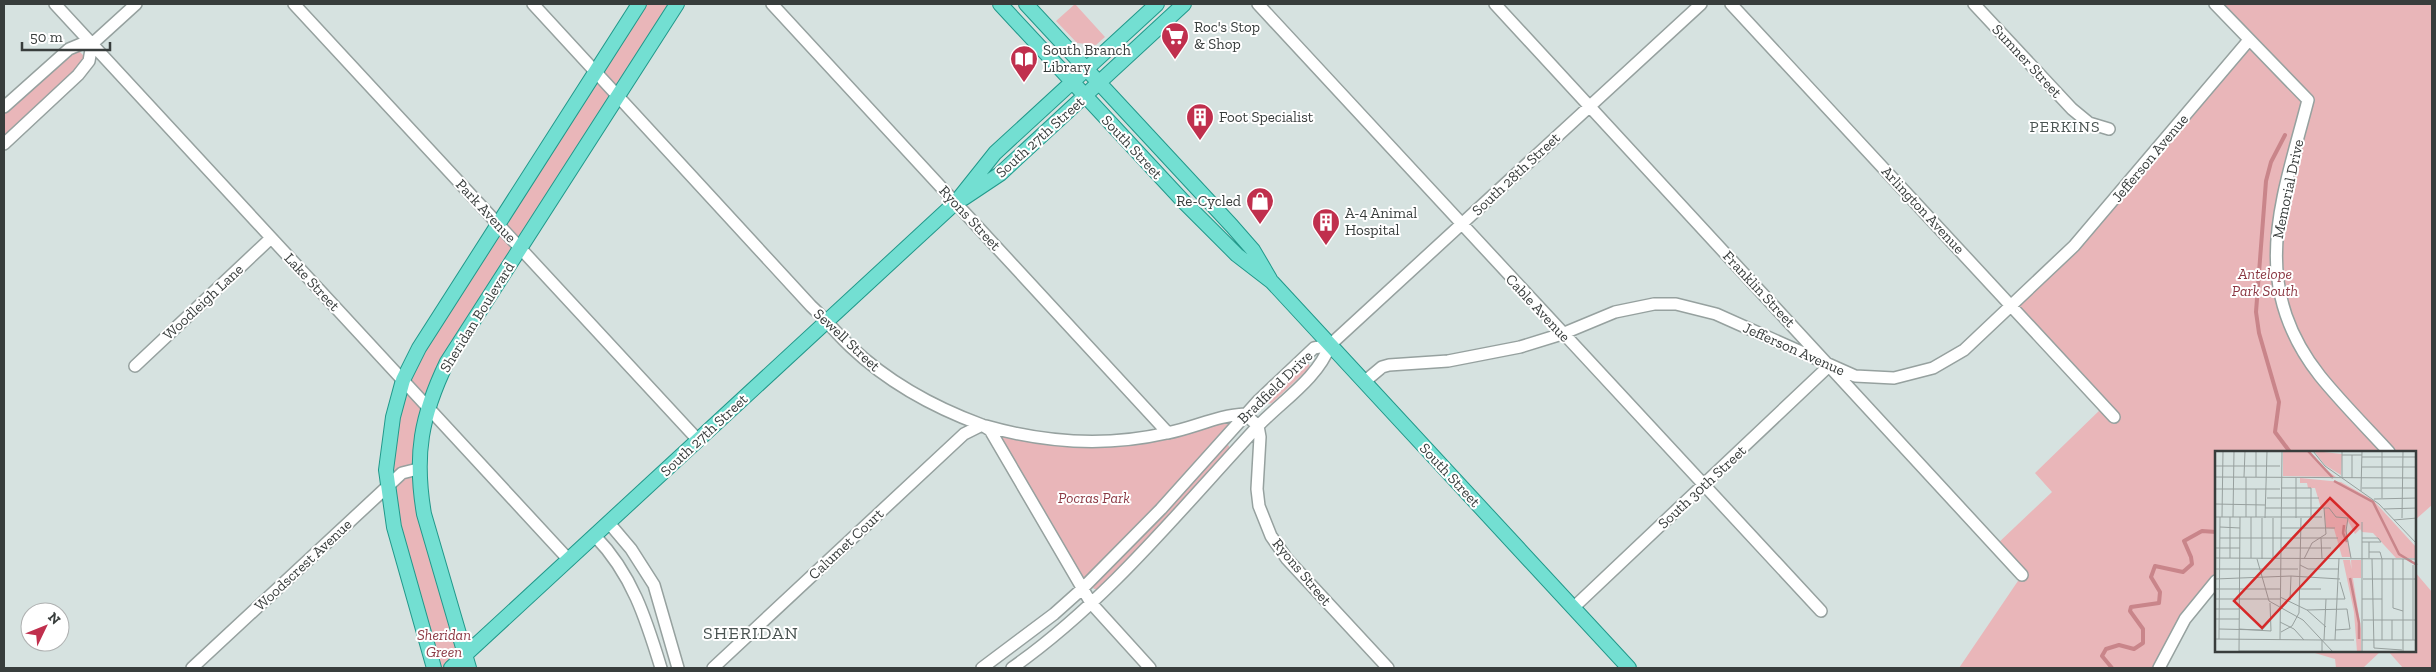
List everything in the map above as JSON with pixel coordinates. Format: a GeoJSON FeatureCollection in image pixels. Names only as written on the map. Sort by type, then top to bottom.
{"type":"FeatureCollection","features":[{"type":"Feature","properties":{"kind":"main road"},"geometry":{"type":"LineString","coordinates":[[434,668],[394,527],[387,487],[386,470],[390,434],[403,380],[419,348],[639,4]]}},
{"type":"Feature","properties":{"kind":"main road","name":"Sheridan Boulevard"},"geometry":{"type":"LineString","coordinates":[[467,662],[424,514],[418,469],[428,407],[447,362],[677,4]]}},
{"type":"Feature","properties":{"kind":"main road","name":"South Street"},"geometry":{"type":"LineString","coordinates":[[1000,4],[1236,255],[1272,282],[1629,668]]}},
{"type":"Feature","properties":{"kind":"main road","name":"South Street"},"geometry":{"type":"LineString","coordinates":[[1026,4],[1237,232],[1261,261],[1272,282]]}},
{"type":"Feature","properties":{"kind":"main road","name":"South 27th Street"},"geometry":{"type":"LineString","coordinates":[[451,668],[467,662],[569,560],[956,202],[995,153],[1157,4]]}},
{"type":"Feature","properties":{"kind":"main road","name":"South 27th Street"},"geometry":{"type":"LineString","coordinates":[[956,202],[1000,174],[1184,4]]}},
{"type":"Feature","properties":{"kind":"street","name":"Lake Street"},"geometry":{"type":"LineString","coordinates":[[55,4],[569,560]]}},
{"type":"Feature","properties":{"kind":"street"},"geometry":{"type":"LineString","coordinates":[[4,144],[78,75],[89,61],[92,44],[136,4]]}},
{"type":"Feature","properties":{"kind":"street","name":"Park Avenue"},"geometry":{"type":"LineString","coordinates":[[294,4],[698,440]]}},
{"type":"Feature","properties":{"kind":"street","name":"Sewell Street"},"geometry":{"type":"LineString","coordinates":[[533,4],[851,347],[898,384],[927,401],[982,424],[995,436],[1091,604],[1150,668]]}},
{"type":"Feature","properties":{"kind":"street","name":"Ryons Street"},"geometry":{"type":"LineString","coordinates":[[772,4],[1168,433]]}},
{"type":"Feature","properties":{"kind":"street","name":"Cable Avenue"},"geometry":{"type":"LineString","coordinates":[[1258,4],[1562,334],[1821,611]]}},
{"type":"Feature","properties":{"kind":"street","name":"Franklin Street"},"geometry":{"type":"LineString","coordinates":[[1495,4],[1830,364],[2022,575]]}},
{"type":"Feature","properties":{"kind":"street","name":"South 28th Street"},"geometry":{"type":"LineString","coordinates":[[1330,345],[1701,4]]}},
{"type":"Feature","properties":{"kind":"street","name":"Arlington Avenue"},"geometry":{"type":"LineString","coordinates":[[1731,4],[2114,417]]}},
{"type":"Feature","properties":{"kind":"street","name":"Sumner Street"},"geometry":{"type":"LineString","coordinates":[[1974,4],[2072,109],[2089,123],[2108,129]]}},
{"type":"Feature","properties":{"kind":"street"},"geometry":{"type":"LineString","coordinates":[[2215,4],[2249,40]]}},
{"type":"Feature","properties":{"kind":"street","name":"Jefferson Avenue"},"geometry":{"type":"LineString","coordinates":[[1364,382],[1382,367],[1389,364],[1448,361],[1520,348],[1562,334],[1615,312],[1654,304],[1676,304],[1716,314],[1849,374],[1873,378],[1916,374],[1949,360],[1964,350],[2074,246],[2249,40]]}},
{"type":"Feature","properties":{"kind":"street","name":"Memorial Drive"},"geometry":{"type":"LineString","coordinates":[[2249,40],[2308,100],[2276,231],[2275,254],[2279,293],[2292,330],[2309,359],[2325,381],[2388,451]]}},
{"type":"Feature","properties":{"kind":"street"},"geometry":{"type":"LineString","coordinates":[[4,108],[69,49],[81,44],[92,44]]}},
{"type":"Feature","properties":{"kind":"street","name":"Woodleigh Lane"},"geometry":{"type":"LineString","coordinates":[[135,366],[271,238]]}},
{"type":"Feature","properties":{"kind":"street","name":"Bradfield Drive"},"geometry":{"type":"LineString","coordinates":[[982,668],[1047,620],[1082,589],[1161,509],[1245,414],[1314,348],[1330,345],[1325,360],[1258,426],[1143,553],[1091,604],[1012,668]]}},
{"type":"Feature","properties":{"kind":"street","name":"South 30th Street"},"geometry":{"type":"LineString","coordinates":[[1573,608],[1830,364]]}},
{"type":"Feature","properties":{"kind":"street"},"geometry":{"type":"LineString","coordinates":[[982,424],[1017,434],[1075,442],[1107,442],[1168,433],[1219,417],[1245,414],[1258,426]]}},
{"type":"Feature","properties":{"kind":"street","name":"Calumet Court"},"geometry":{"type":"LineString","coordinates":[[713,668],[964,434],[982,424]]}},
{"type":"Feature","properties":{"kind":"street","name":"Ryons Street"},"geometry":{"type":"LineString","coordinates":[[1258,426],[1260,437],[1257,489],[1259,506],[1271,536],[1287,559],[1388,668]]}},
{"type":"Feature","properties":{"kind":"street","name":"Woodscrest Avenue"},"geometry":{"type":"LineString","coordinates":[[192,668],[402,473],[418,469]]}},
{"type":"Feature","properties":{"kind":"street"},"geometry":{"type":"LineString","coordinates":[[609,523],[631,549],[654,585],[678,668]]}},
{"type":"Feature","properties":{"kind":"street"},"geometry":{"type":"LineString","coordinates":[[595,536],[610,551],[637,596],[660,668]]}},
{"type":"Feature","properties":{"kind":"street"},"geometry":{"type":"LineString","coordinates":[[2159,668],[2185,619],[2215,583]]}},
{"type":"Feature","properties":{"kind":"green space","name":"Sheridan Green"},"geometry":{"type":"Polygon","coordinates":[[[639,4],[677,4],[447,362],[418,469],[469,668],[434,668],[387,487],[403,380],[639,4]]]}},
{"type":"Feature","properties":{"kind":"green space"},"geometry":{"type":"Polygon","coordinates":[[[1075,4],[1105,37],[1096,45],[1077,43],[1056,21],[1075,4]]]}},
{"type":"Feature","properties":{"kind":"green space","name":"Antelope Park South"},"geometry":{"type":"Polygon","coordinates":[[[2215,4],[2432,4],[2432,505],[2416,519],[2416,451],[2215,451],[2215,583],[2159,668],[1959,668],[2022,575],[1996,545],[2052,492],[2035,473],[2104,406],[2012,305],[2074,246],[2249,40],[2215,4]]]}},
{"type":"Feature","properties":{"kind":"green space"},"geometry":{"type":"Polygon","coordinates":[[[79,51],[84,56],[81,64],[4,136],[4,114],[71,53],[79,51]]]}},
{"type":"Feature","properties":{"kind":"green space"},"geometry":{"type":"Polygon","coordinates":[[[1307,362],[1310,366],[1308,369],[1272,403],[1267,404],[1265,399],[1307,362]]]}},
{"type":"Feature","properties":{"kind":"green space","name":"Pocras Park"},"geometry":{"type":"Polygon","coordinates":[[[1245,414],[1082,589],[990,430],[1107,442],[1245,414]]]}},
{"type":"Feature","properties":{"kind":"green space"},"geometry":{"type":"Polygon","coordinates":[[[1225,443],[1229,446],[1229,449],[1138,550],[1097,589],[1094,589],[1092,586],[1095,582],[1133,546],[1225,443]]]}},
{"type":"Feature","properties":{"kind":"green space"},"geometry":{"type":"Polygon","coordinates":[[[2416,573],[2432,592],[2432,668],[2403,668],[2389,652],[2416,652],[2416,573]]]}},
{"type":"Feature","properties":{"kind":"green space"},"geometry":{"type":"Polygon","coordinates":[[[2311,652],[2380,652],[2363,668],[2336,668],[2335,659],[2311,652]]]}},
{"type":"Feature","properties":{"kind":"waterway"},"geometry":{"type":"LineString","coordinates":[[2285,135],[2271,162],[2266,181],[2256,312],[2259,333],[2279,402],[2275,432],[2289,451]]}},
{"type":"Feature","properties":{"kind":"waterway"},"geometry":{"type":"LineString","coordinates":[[2112,668],[2102,656],[2106,649],[2119,645],[2134,649],[2143,643],[2143,629],[2130,611],[2131,607],[2159,603],[2160,592],[2151,577],[2155,566],[2183,572],[2192,564],[2184,541],[2202,531],[2215,532]]}},
{"type":"Feature","properties":{"kind":"place","name":"Roc's Stop & Shop"},"geometry":{"type":"Point","coordinates":[1175,60]}},
{"type":"Feature","properties":{"kind":"place","name":"South Branch Library"},"geometry":{"type":"Point","coordinates":[1024,83]}},
{"type":"Feature","properties":{"kind":"place","name":"Foot Specialist"},"geometry":{"type":"Point","coordinates":[1200,141]}},
{"type":"Feature","properties":{"kind":"place","name":"Re-Cycled"},"geometry":{"type":"Point","coordinates":[1260,225]}},
{"type":"Feature","properties":{"kind":"place","name":"A-4 Animal Hospital"},"geometry":{"type":"Point","coordinates":[1326,246]}},
{"type":"Feature","properties":{"kind":"district","name":"PERKINS"},"geometry":{"type":"Point","coordinates":[2065,126]}},
{"type":"Feature","properties":{"kind":"district","name":"SHERIDAN"},"geometry":{"type":"Point","coordinates":[751,633]}}]}
